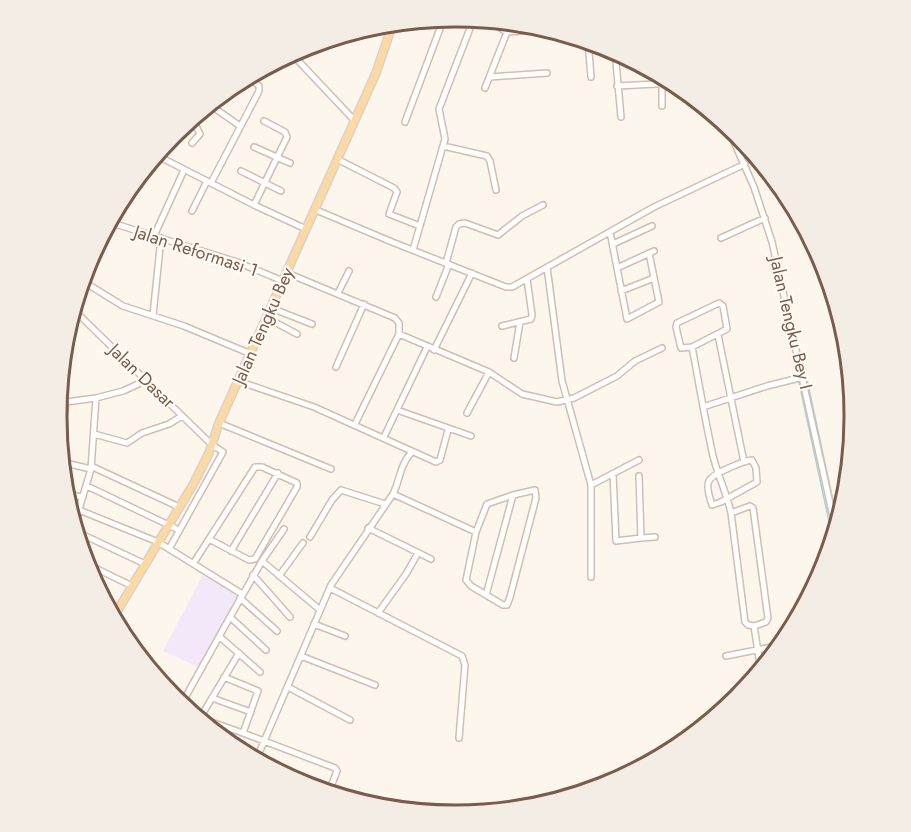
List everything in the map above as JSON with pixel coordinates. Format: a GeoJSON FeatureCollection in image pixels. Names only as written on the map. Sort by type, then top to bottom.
{"type":"FeatureCollection","features":[{"type":"Feature","properties":{"kind":"main road","name":"Jalan Tengku Bey"},"geometry":{"type":"LineString","coordinates":[[118,608],[209,453],[219,423],[376,73],[390,32]]}},
{"type":"Feature","properties":{"kind":"street"},"geometry":{"type":"LineString","coordinates":[[405,122],[440,28]]}},
{"type":"Feature","properties":{"kind":"street"},"geometry":{"type":"LineString","coordinates":[[413,250],[443,146],[445,133],[439,109],[470,28]]}},
{"type":"Feature","properties":{"kind":"street"},"geometry":{"type":"LineString","coordinates":[[503,30],[515,31]]}},
{"type":"Feature","properties":{"kind":"street"},"geometry":{"type":"LineString","coordinates":[[485,88],[507,32]]}},
{"type":"Feature","properties":{"kind":"street"},"geometry":{"type":"LineString","coordinates":[[589,51],[591,77]]}},
{"type":"Feature","properties":{"kind":"street"},"geometry":{"type":"LineString","coordinates":[[298,61],[354,120]]}},
{"type":"Feature","properties":{"kind":"street"},"geometry":{"type":"LineString","coordinates":[[616,62],[621,117]]}},
{"type":"Feature","properties":{"kind":"street"},"geometry":{"type":"LineString","coordinates":[[490,77],[547,73]]}},
{"type":"Feature","properties":{"kind":"street"},"geometry":{"type":"LineString","coordinates":[[192,211],[260,88],[255,83]]}},
{"type":"Feature","properties":{"kind":"street"},"geometry":{"type":"LineString","coordinates":[[617,86],[658,84]]}},
{"type":"Feature","properties":{"kind":"street"},"geometry":{"type":"LineString","coordinates":[[662,106],[663,87]]}},
{"type":"Feature","properties":{"kind":"street"},"geometry":{"type":"LineString","coordinates":[[216,110],[240,126]]}},
{"type":"Feature","properties":{"kind":"street"},"geometry":{"type":"LineString","coordinates":[[254,205],[287,135],[264,121]]}},
{"type":"Feature","properties":{"kind":"street"},"geometry":{"type":"LineString","coordinates":[[192,143],[200,134],[196,126]]}},
{"type":"Feature","properties":{"kind":"street"},"geometry":{"type":"LineString","coordinates":[[443,146],[487,156],[496,190]]}},
{"type":"Feature","properties":{"kind":"street","name":"Jalan Tengku Bey I"},"geometry":{"type":"LineString","coordinates":[[736,146],[745,164],[765,218],[832,512]]}},
{"type":"Feature","properties":{"kind":"street"},"geometry":{"type":"LineString","coordinates":[[254,147],[290,163]]}},
{"type":"Feature","properties":{"kind":"street"},"geometry":{"type":"LineString","coordinates":[[164,159],[254,205],[306,228]]}},
{"type":"Feature","properties":{"kind":"street"},"geometry":{"type":"LineString","coordinates":[[337,159],[394,188],[396,192],[390,214],[420,226]]}},
{"type":"Feature","properties":{"kind":"street"},"geometry":{"type":"LineString","coordinates":[[316,210],[509,287],[654,207],[745,164]]}},
{"type":"Feature","properties":{"kind":"street"},"geometry":{"type":"LineString","coordinates":[[154,236],[184,170]]}},
{"type":"Feature","properties":{"kind":"street"},"geometry":{"type":"LineString","coordinates":[[241,171],[281,191]]}},
{"type":"Feature","properties":{"kind":"street"},"geometry":{"type":"LineString","coordinates":[[436,297],[448,263],[456,227],[459,224],[465,223],[498,235],[522,216],[543,205]]}},
{"type":"Feature","properties":{"kind":"street"},"geometry":{"type":"LineString","coordinates":[[721,238],[765,218]]}},
{"type":"Feature","properties":{"kind":"street","name":"Jalan Reformasi 1"},"geometry":{"type":"LineString","coordinates":[[117,225],[237,262],[283,281]]}},
{"type":"Feature","properties":{"kind":"street"},"geometry":{"type":"LineString","coordinates":[[614,244],[652,226]]}},
{"type":"Feature","properties":{"kind":"street"},"geometry":{"type":"LineString","coordinates":[[610,232],[626,318],[659,302],[652,252],[617,268]]}},
{"type":"Feature","properties":{"kind":"street"},"geometry":{"type":"LineString","coordinates":[[153,315],[161,238]]}},
{"type":"Feature","properties":{"kind":"street"},"geometry":{"type":"LineString","coordinates":[[547,267],[566,401],[591,485],[591,577]]}},
{"type":"Feature","properties":{"kind":"street"},"geometry":{"type":"LineString","coordinates":[[338,293],[349,271]]}},
{"type":"Feature","properties":{"kind":"street"},"geometry":{"type":"LineString","coordinates":[[287,273],[364,304],[399,322],[399,334],[355,424]]}},
{"type":"Feature","properties":{"kind":"street"},"geometry":{"type":"LineString","coordinates":[[384,437],[472,273]]}},
{"type":"Feature","properties":{"kind":"street"},"geometry":{"type":"LineString","coordinates":[[621,291],[654,278]]}},
{"type":"Feature","properties":{"kind":"street"},"geometry":{"type":"LineString","coordinates":[[502,326],[530,320],[532,317],[527,279]]}},
{"type":"Feature","properties":{"kind":"street"},"geometry":{"type":"LineString","coordinates":[[89,285],[139,313],[153,315],[184,326],[250,354]]}},
{"type":"Feature","properties":{"kind":"street"},"geometry":{"type":"LineString","coordinates":[[719,303],[723,306],[727,329],[692,347],[681,348],[676,325],[719,303]]}},
{"type":"Feature","properties":{"kind":"street"},"geometry":{"type":"LineString","coordinates":[[336,367],[364,304]]}},
{"type":"Feature","properties":{"kind":"street"},"geometry":{"type":"LineString","coordinates":[[271,308],[312,324]]}},
{"type":"Feature","properties":{"kind":"street","name":"Jalan Dasar"},"geometry":{"type":"LineString","coordinates":[[80,316],[211,444]]}},
{"type":"Feature","properties":{"kind":"street"},"geometry":{"type":"LineString","coordinates":[[267,318],[297,334]]}},
{"type":"Feature","properties":{"kind":"street"},"geometry":{"type":"LineString","coordinates":[[514,358],[520,322]]}},
{"type":"Feature","properties":{"kind":"street"},"geometry":{"type":"LineString","coordinates":[[399,334],[489,372],[522,394],[547,400],[566,401],[617,376],[636,362],[662,348]]}},
{"type":"Feature","properties":{"kind":"street"},"geometry":{"type":"LineString","coordinates":[[718,335],[744,462]]}},
{"type":"Feature","properties":{"kind":"street"},"geometry":{"type":"LineString","coordinates":[[692,347],[718,473],[731,513],[744,622],[754,626],[764,624],[768,618],[753,508],[750,506],[731,513]]}},
{"type":"Feature","properties":{"kind":"street"},"geometry":{"type":"LineString","coordinates":[[467,413],[489,372]]}},
{"type":"Feature","properties":{"kind":"street"},"geometry":{"type":"LineString","coordinates":[[703,407],[803,377]]}},
{"type":"Feature","properties":{"kind":"street"},"geometry":{"type":"LineString","coordinates":[[67,402],[123,391],[147,380]]}},
{"type":"Feature","properties":{"kind":"street"},"geometry":{"type":"LineString","coordinates":[[238,381],[355,424],[411,453],[439,461],[448,430]]}},
{"type":"Feature","properties":{"kind":"street"},"geometry":{"type":"LineString","coordinates":[[96,398],[91,469],[79,510],[158,542],[241,596],[277,631]]}},
{"type":"Feature","properties":{"kind":"street"},"geometry":{"type":"LineString","coordinates":[[398,411],[471,436]]}},
{"type":"Feature","properties":{"kind":"street"},"geometry":{"type":"LineString","coordinates":[[94,434],[127,443],[142,433],[163,427],[182,416]]}},
{"type":"Feature","properties":{"kind":"street"},"geometry":{"type":"LineString","coordinates":[[219,423],[331,469]]}},
{"type":"Feature","properties":{"kind":"street"},"geometry":{"type":"LineString","coordinates":[[168,549],[201,489],[223,455],[222,451],[211,444]]}},
{"type":"Feature","properties":{"kind":"street"},"geometry":{"type":"LineString","coordinates":[[260,752],[330,588],[368,528],[393,494],[398,485],[400,470],[411,453]]}},
{"type":"Feature","properties":{"kind":"street"},"geometry":{"type":"LineString","coordinates":[[591,485],[639,460]]}},
{"type":"Feature","properties":{"kind":"street"},"geometry":{"type":"LineString","coordinates":[[754,461],[758,480],[712,505],[708,483],[718,473],[744,462],[754,461]]}},
{"type":"Feature","properties":{"kind":"street"},"geometry":{"type":"LineString","coordinates":[[70,464],[91,469],[93,467],[179,507]]}},
{"type":"Feature","properties":{"kind":"street"},"geometry":{"type":"LineString","coordinates":[[193,564],[255,467],[259,465],[296,482],[297,487],[256,558],[252,560],[209,539]]}},
{"type":"Feature","properties":{"kind":"street"},"geometry":{"type":"LineString","coordinates":[[231,551],[278,473]]}},
{"type":"Feature","properties":{"kind":"street"},"geometry":{"type":"LineString","coordinates":[[613,474],[616,541],[656,537]]}},
{"type":"Feature","properties":{"kind":"street"},"geometry":{"type":"LineString","coordinates":[[639,476],[641,538]]}},
{"type":"Feature","properties":{"kind":"street"},"geometry":{"type":"LineString","coordinates":[[87,486],[179,530]]}},
{"type":"Feature","properties":{"kind":"street"},"geometry":{"type":"LineString","coordinates":[[310,537],[332,500],[341,490],[385,504]]}},
{"type":"Feature","properties":{"kind":"street"},"geometry":{"type":"LineString","coordinates":[[533,490],[537,494],[508,603],[502,605],[471,586],[466,577],[476,532],[487,504],[513,495],[533,490]]}},
{"type":"Feature","properties":{"kind":"street"},"geometry":{"type":"LineString","coordinates":[[393,494],[476,532]]}},
{"type":"Feature","properties":{"kind":"street"},"geometry":{"type":"LineString","coordinates":[[486,595],[513,495]]}},
{"type":"Feature","properties":{"kind":"street"},"geometry":{"type":"LineString","coordinates":[[75,496],[83,497]]}},
{"type":"Feature","properties":{"kind":"street"},"geometry":{"type":"LineString","coordinates":[[368,528],[431,559]]}},
{"type":"Feature","properties":{"kind":"street"},"geometry":{"type":"LineString","coordinates":[[186,696],[241,596],[284,529]]}},
{"type":"Feature","properties":{"kind":"street"},"geometry":{"type":"LineString","coordinates":[[86,536],[145,564]]}},
{"type":"Feature","properties":{"kind":"street"},"geometry":{"type":"LineString","coordinates":[[279,576],[303,543]]}},
{"type":"Feature","properties":{"kind":"street"},"geometry":{"type":"LineString","coordinates":[[378,613],[418,553]]}},
{"type":"Feature","properties":{"kind":"street"},"geometry":{"type":"LineString","coordinates":[[262,561],[320,610]]}},
{"type":"Feature","properties":{"kind":"street"},"geometry":{"type":"LineString","coordinates":[[98,569],[132,586]]}},
{"type":"Feature","properties":{"kind":"street"},"geometry":{"type":"LineString","coordinates":[[254,575],[290,617]]}},
{"type":"Feature","properties":{"kind":"street"},"geometry":{"type":"LineString","coordinates":[[330,588],[462,656],[465,664],[459,738]]}},
{"type":"Feature","properties":{"kind":"street"},"geometry":{"type":"LineString","coordinates":[[230,617],[266,650]]}},
{"type":"Feature","properties":{"kind":"street"},"geometry":{"type":"LineString","coordinates":[[314,624],[345,636]]}},
{"type":"Feature","properties":{"kind":"street"},"geometry":{"type":"LineString","coordinates":[[754,626],[759,658]]}},
{"type":"Feature","properties":{"kind":"street"},"geometry":{"type":"LineString","coordinates":[[220,637],[260,672]]}},
{"type":"Feature","properties":{"kind":"street"},"geometry":{"type":"LineString","coordinates":[[726,656],[767,649]]}},
{"type":"Feature","properties":{"kind":"street"},"geometry":{"type":"LineString","coordinates":[[202,711],[239,653]]}},
{"type":"Feature","properties":{"kind":"street"},"geometry":{"type":"LineString","coordinates":[[301,656],[375,686]]}},
{"type":"Feature","properties":{"kind":"street"},"geometry":{"type":"LineString","coordinates":[[224,677],[258,691],[243,733]]}},
{"type":"Feature","properties":{"kind":"street"},"geometry":{"type":"LineString","coordinates":[[288,687],[350,720]]}},
{"type":"Feature","properties":{"kind":"street"},"geometry":{"type":"LineString","coordinates":[[212,698],[251,712]]}},
{"type":"Feature","properties":{"kind":"street"},"geometry":{"type":"LineString","coordinates":[[218,724],[335,768],[337,771],[332,785]]}},
{"type":"Feature","properties":{"kind":"shaded area"},"geometry":{"type":"Polygon","coordinates":[[[203,575],[239,595],[200,668],[163,651],[203,575]]]}},
{"type":"Feature","properties":{"kind":"waterway"},"geometry":{"type":"LineString","coordinates":[[806,375],[834,505]]}},
{"type":"Feature","properties":{"kind":"waterway"},"geometry":{"type":"LineString","coordinates":[[799,382],[829,523]]}}]}
